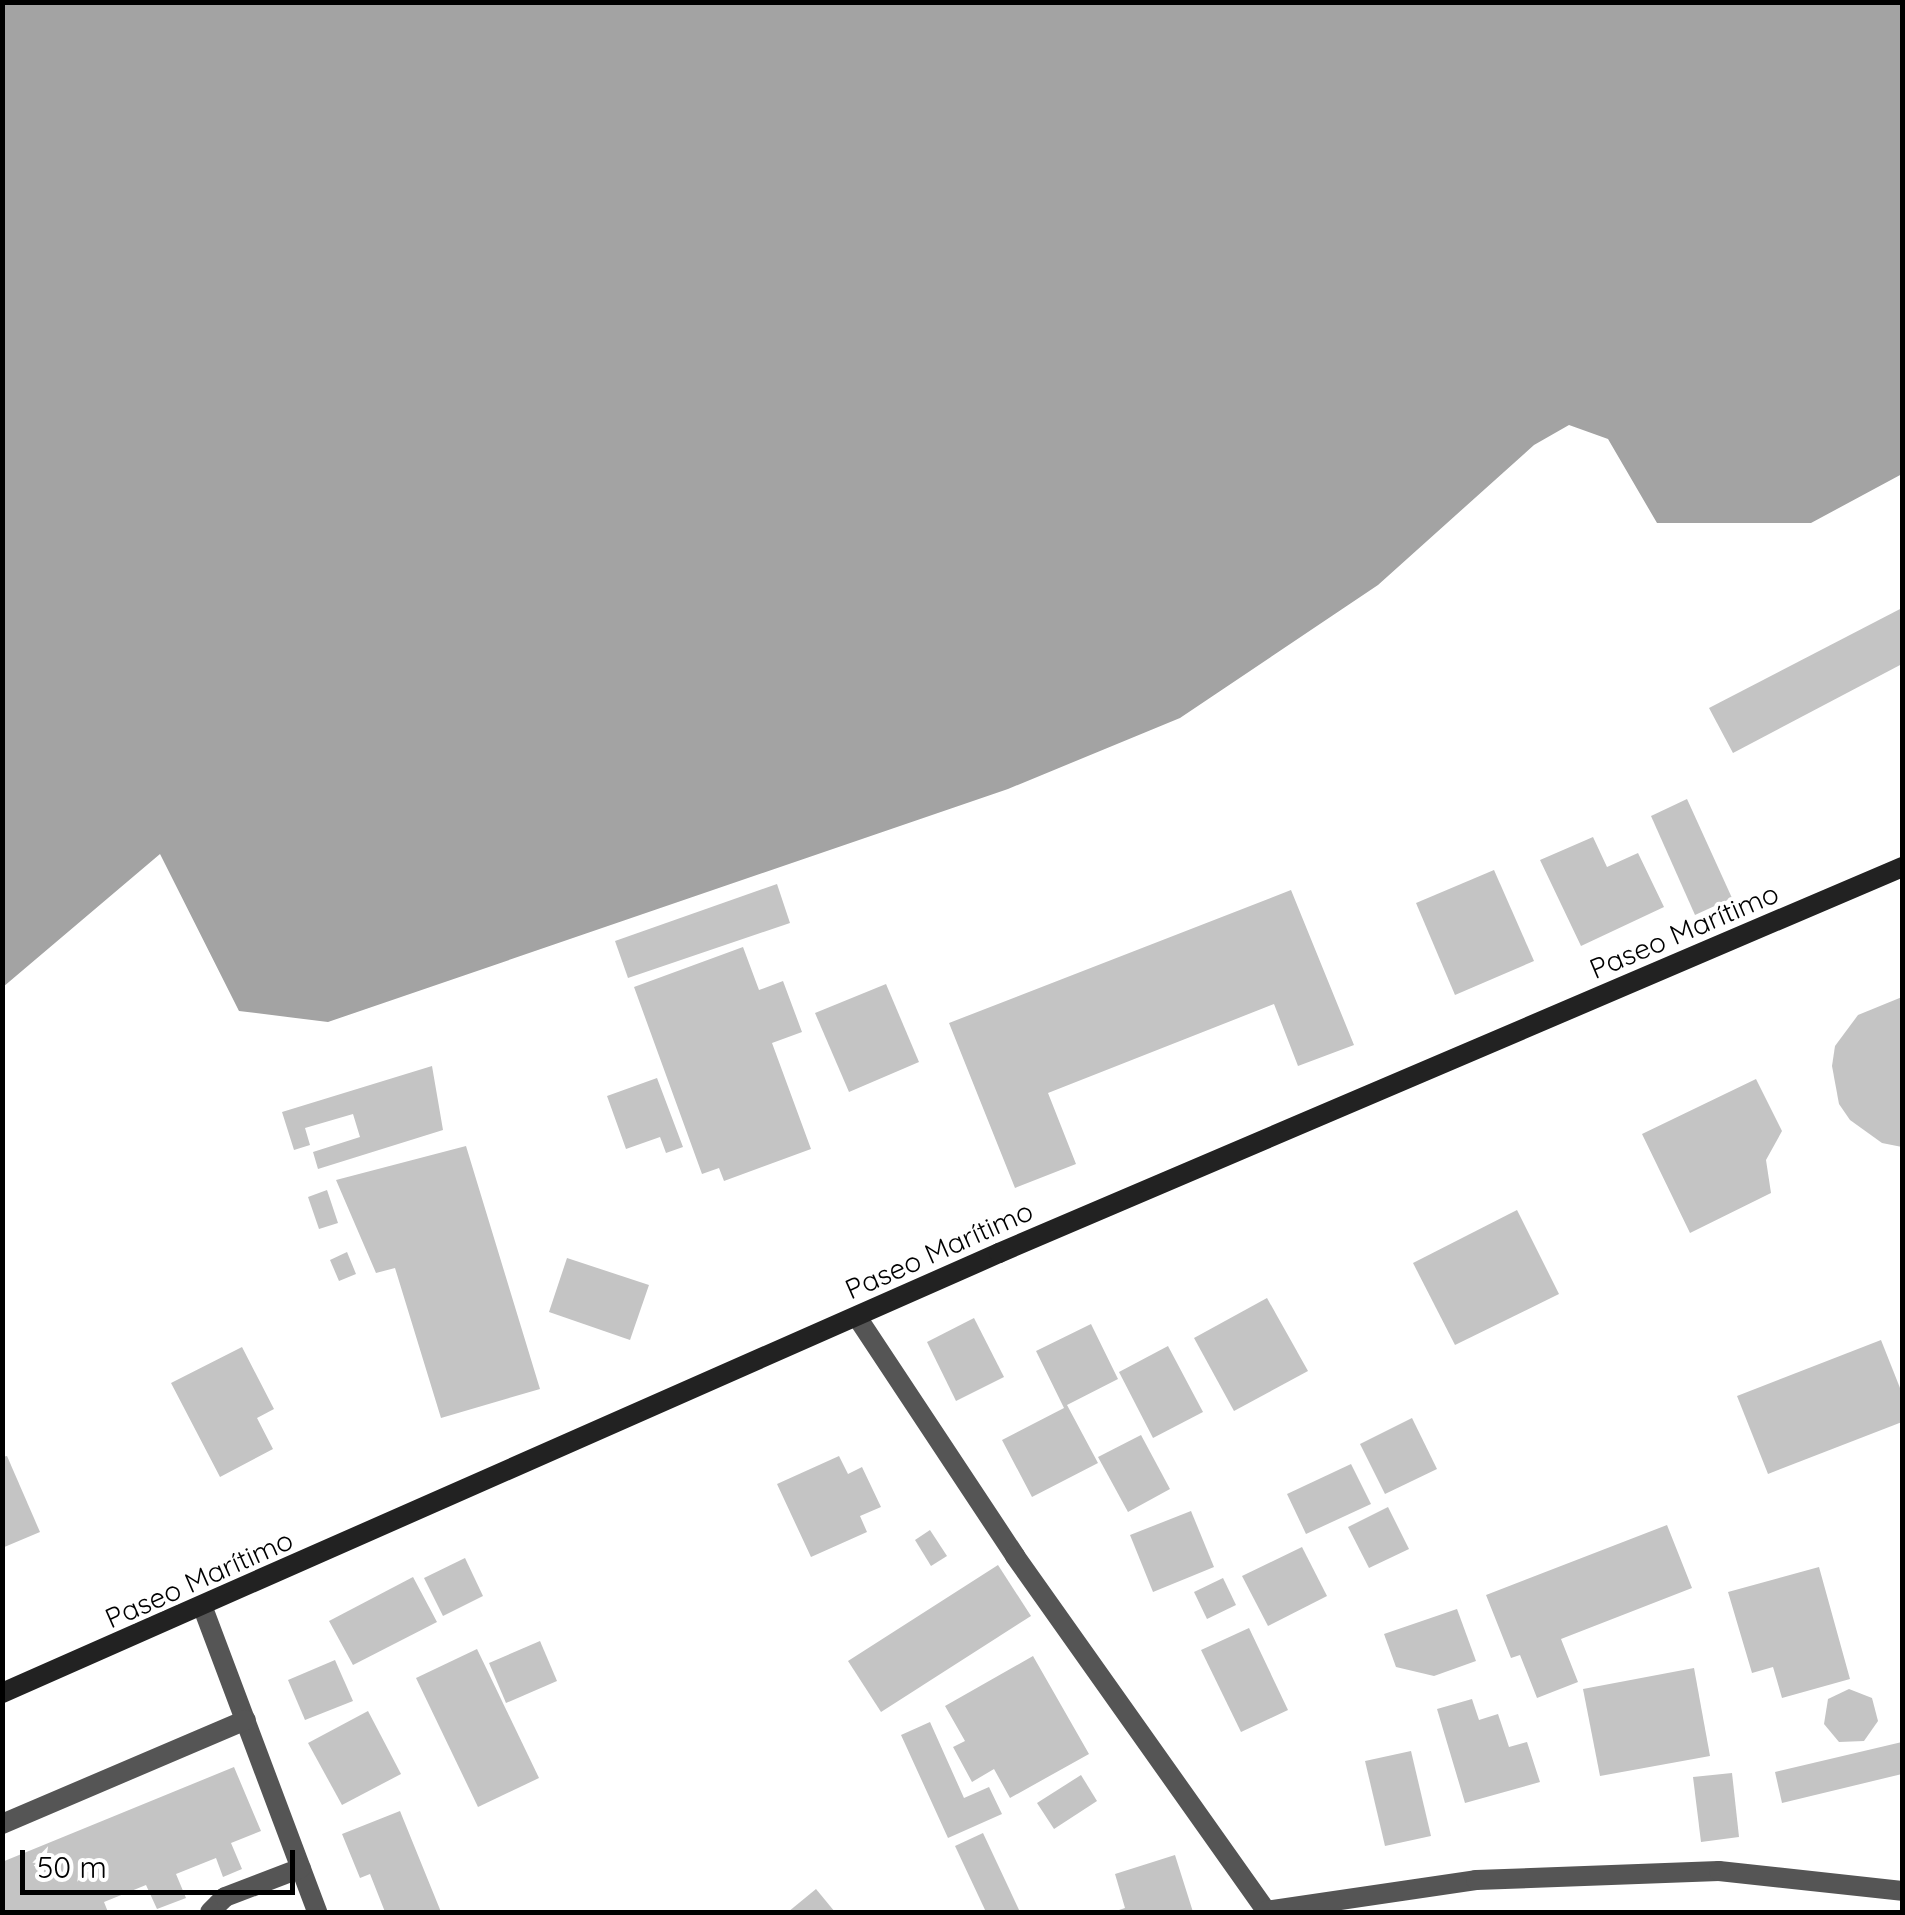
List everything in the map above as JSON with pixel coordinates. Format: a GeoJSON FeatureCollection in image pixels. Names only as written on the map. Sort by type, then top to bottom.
{"type":"FeatureCollection","features":[{"type":"Feature","properties":{"kind":"main road","name":"Paseo Marítimo"},"geometry":{"type":"LineString","coordinates":[[2,1693],[203,1608],[857,1317],[1902,867]]}},
{"type":"Feature","properties":{"kind":"street"},"geometry":{"type":"LineString","coordinates":[[857,1317],[1015,1556],[1266,1912],[1476,1880],[1719,1870],[1902,1891]]}},
{"type":"Feature","properties":{"kind":"street"},"geometry":{"type":"LineString","coordinates":[[203,1608],[317,1912]]}},
{"type":"Feature","properties":{"kind":"street"},"geometry":{"type":"LineString","coordinates":[[2,1824],[246,1720]]}},
{"type":"Feature","properties":{"kind":"street"},"geometry":{"type":"LineString","coordinates":[[210,1912],[225,1897],[301,1868]]}},
{"type":"Feature","properties":{"kind":"shaded area"},"geometry":{"type":"Polygon","coordinates":[[[3,2],[1902,3],[1902,474],[1811,523],[1657,523],[1608,439],[1569,425],[1534,445],[1378,585],[1180,718],[1008,789],[328,1022],[239,1011],[160,854],[3,987],[3,2]]]}},
{"type":"Feature","properties":{"kind":"building"},"geometry":{"type":"Polygon","coordinates":[[[1902,608],[1902,664],[1733,753],[1709,708],[1902,608]]]}},
{"type":"Feature","properties":{"kind":"building"},"geometry":{"type":"Polygon","coordinates":[[[1687,799],[1732,898],[1695,915],[1651,816],[1687,799]]]}},
{"type":"Feature","properties":{"kind":"building"},"geometry":{"type":"Polygon","coordinates":[[[1593,837],[1607,867],[1638,853],[1664,907],[1581,946],[1540,860],[1593,837]]]}},
{"type":"Feature","properties":{"kind":"building"},"geometry":{"type":"Polygon","coordinates":[[[1494,870],[1534,961],[1455,995],[1416,903],[1494,870]]]}},
{"type":"Feature","properties":{"kind":"building"},"geometry":{"type":"Polygon","coordinates":[[[777,884],[790,923],[628,978],[615,941],[777,884]]]}},
{"type":"Feature","properties":{"kind":"building"},"geometry":{"type":"Polygon","coordinates":[[[1291,890],[1354,1045],[1298,1066],[1274,1004],[1048,1093],[1076,1164],[1015,1188],[949,1023],[1291,890]]]}},
{"type":"Feature","properties":{"kind":"building"},"geometry":{"type":"Polygon","coordinates":[[[743,947],[759,990],[783,981],[802,1032],[772,1043],[811,1149],[724,1181],[719,1168],[702,1174],[634,987],[743,947]]]}},
{"type":"Feature","properties":{"kind":"building"},"geometry":{"type":"Polygon","coordinates":[[[886,984],[919,1062],[849,1092],[815,1013],[886,984]]]}},
{"type":"Feature","properties":{"kind":"building"},"geometry":{"type":"Polygon","coordinates":[[[1902,997],[1902,1147],[1882,1143],[1850,1120],[1839,1104],[1832,1066],[1835,1046],[1858,1015],[1902,997]]]}},
{"type":"Feature","properties":{"kind":"building"},"geometry":{"type":"Polygon","coordinates":[[[432,1066],[443,1130],[318,1169],[313,1152],[360,1137],[353,1114],[305,1128],[310,1145],[294,1150],[282,1112],[432,1066]]]}},
{"type":"Feature","properties":{"kind":"building"},"geometry":{"type":"Polygon","coordinates":[[[657,1078],[683,1147],[666,1153],[660,1137],[626,1149],[607,1096],[657,1078]]]}},
{"type":"Feature","properties":{"kind":"building"},"geometry":{"type":"Polygon","coordinates":[[[1756,1079],[1782,1131],[1766,1160],[1771,1193],[1690,1233],[1642,1134],[1756,1079]]]}},
{"type":"Feature","properties":{"kind":"building"},"geometry":{"type":"Polygon","coordinates":[[[466,1146],[540,1389],[441,1418],[395,1268],[376,1273],[336,1180],[466,1146]]]}},
{"type":"Feature","properties":{"kind":"building"},"geometry":{"type":"Polygon","coordinates":[[[327,1190],[338,1223],[319,1229],[308,1197],[327,1190]]]}},
{"type":"Feature","properties":{"kind":"building"},"geometry":{"type":"Polygon","coordinates":[[[1517,1210],[1559,1294],[1455,1345],[1413,1263],[1517,1210]]]}},
{"type":"Feature","properties":{"kind":"building"},"geometry":{"type":"Polygon","coordinates":[[[347,1252],[356,1274],[339,1281],[330,1260],[347,1252]]]}},
{"type":"Feature","properties":{"kind":"building"},"geometry":{"type":"Polygon","coordinates":[[[567,1258],[649,1285],[630,1340],[549,1312],[567,1258]]]}},
{"type":"Feature","properties":{"kind":"building"},"geometry":{"type":"Polygon","coordinates":[[[1267,1298],[1308,1371],[1234,1411],[1194,1338],[1267,1298]]]}},
{"type":"Feature","properties":{"kind":"building"},"geometry":{"type":"Polygon","coordinates":[[[974,1318],[1004,1377],[956,1401],[927,1342],[974,1318]]]}},
{"type":"Feature","properties":{"kind":"building"},"geometry":{"type":"Polygon","coordinates":[[[1091,1324],[1118,1379],[1067,1405],[1098,1463],[1032,1497],[1002,1440],[1064,1408],[1036,1351],[1091,1324]]]}},
{"type":"Feature","properties":{"kind":"building"},"geometry":{"type":"Polygon","coordinates":[[[1881,1340],[1902,1393],[1902,1422],[1768,1474],[1737,1396],[1881,1340]]]}},
{"type":"Feature","properties":{"kind":"building"},"geometry":{"type":"Polygon","coordinates":[[[1168,1346],[1203,1412],[1153,1438],[1119,1372],[1168,1346]]]}},
{"type":"Feature","properties":{"kind":"building"},"geometry":{"type":"Polygon","coordinates":[[[242,1347],[274,1409],[257,1418],[273,1449],[220,1477],[171,1383],[242,1347]]]}},
{"type":"Feature","properties":{"kind":"building"},"geometry":{"type":"Polygon","coordinates":[[[1412,1418],[1437,1469],[1385,1494],[1360,1444],[1412,1418]]]}},
{"type":"Feature","properties":{"kind":"building"},"geometry":{"type":"Polygon","coordinates":[[[1141,1435],[1170,1489],[1128,1512],[1098,1457],[1141,1435]]]}},
{"type":"Feature","properties":{"kind":"building"},"geometry":{"type":"Polygon","coordinates":[[[7,1456],[40,1532],[2,1548],[2,1457],[7,1456]]]}},
{"type":"Feature","properties":{"kind":"building"},"geometry":{"type":"Polygon","coordinates":[[[839,1456],[848,1474],[862,1467],[881,1507],[860,1516],[867,1532],[811,1557],[777,1484],[839,1456]]]}},
{"type":"Feature","properties":{"kind":"building"},"geometry":{"type":"Polygon","coordinates":[[[1351,1464],[1371,1504],[1306,1534],[1287,1494],[1351,1464]]]}},
{"type":"Feature","properties":{"kind":"building"},"geometry":{"type":"Polygon","coordinates":[[[1388,1507],[1409,1549],[1369,1568],[1348,1527],[1388,1507]]]}},
{"type":"Feature","properties":{"kind":"building"},"geometry":{"type":"Polygon","coordinates":[[[1191,1511],[1214,1567],[1153,1592],[1130,1535],[1191,1511]]]}},
{"type":"Feature","properties":{"kind":"building"},"geometry":{"type":"Polygon","coordinates":[[[1667,1525],[1692,1588],[1561,1639],[1578,1682],[1537,1698],[1520,1655],[1511,1658],[1486,1595],[1667,1525]]]}},
{"type":"Feature","properties":{"kind":"building"},"geometry":{"type":"Polygon","coordinates":[[[930,1530],[947,1556],[931,1566],[915,1540],[930,1530]]]}},
{"type":"Feature","properties":{"kind":"building"},"geometry":{"type":"Polygon","coordinates":[[[1302,1547],[1327,1596],[1268,1626],[1242,1576],[1302,1547]]]}},
{"type":"Feature","properties":{"kind":"building"},"geometry":{"type":"Polygon","coordinates":[[[465,1558],[483,1596],[443,1616],[424,1578],[465,1558]]]}},
{"type":"Feature","properties":{"kind":"building"},"geometry":{"type":"Polygon","coordinates":[[[998,1565],[1031,1616],[881,1712],[848,1661],[998,1565]]]}},
{"type":"Feature","properties":{"kind":"building"},"geometry":{"type":"Polygon","coordinates":[[[1819,1567],[1850,1679],[1782,1698],[1773,1667],[1752,1673],[1728,1592],[1819,1567]]]}},
{"type":"Feature","properties":{"kind":"building"},"geometry":{"type":"Polygon","coordinates":[[[413,1577],[437,1622],[353,1665],[329,1621],[413,1577]]]}},
{"type":"Feature","properties":{"kind":"building"},"geometry":{"type":"Polygon","coordinates":[[[1223,1578],[1236,1605],[1207,1619],[1194,1592],[1223,1578]]]}},
{"type":"Feature","properties":{"kind":"building"},"geometry":{"type":"Polygon","coordinates":[[[1457,1609],[1476,1661],[1434,1676],[1396,1667],[1384,1634],[1457,1609]]]}},
{"type":"Feature","properties":{"kind":"building"},"geometry":{"type":"Polygon","coordinates":[[[1249,1628],[1288,1710],[1241,1732],[1201,1650],[1249,1628]]]}},
{"type":"Feature","properties":{"kind":"building"},"geometry":{"type":"Polygon","coordinates":[[[540,1641],[557,1681],[506,1703],[489,1663],[540,1641]]]}},
{"type":"Feature","properties":{"kind":"building"},"geometry":{"type":"Polygon","coordinates":[[[477,1649],[539,1778],[478,1807],[416,1678],[477,1649]]]}},
{"type":"Feature","properties":{"kind":"building"},"geometry":{"type":"Polygon","coordinates":[[[1033,1656],[1089,1754],[1010,1798],[994,1769],[972,1782],[953,1747],[965,1741],[945,1706],[1033,1656]]]}},
{"type":"Feature","properties":{"kind":"building"},"geometry":{"type":"Polygon","coordinates":[[[335,1660],[353,1701],[305,1720],[288,1680],[335,1660]]]}},
{"type":"Feature","properties":{"kind":"building"},"geometry":{"type":"Polygon","coordinates":[[[1694,1668],[1710,1756],[1600,1776],[1583,1689],[1694,1668]]]}},
{"type":"Feature","properties":{"kind":"building"},"geometry":{"type":"Polygon","coordinates":[[[1849,1689],[1872,1698],[1878,1721],[1864,1741],[1839,1742],[1824,1724],[1828,1699],[1849,1689]]]}},
{"type":"Feature","properties":{"kind":"building"},"geometry":{"type":"Polygon","coordinates":[[[1472,1699],[1479,1720],[1498,1714],[1509,1747],[1527,1742],[1540,1782],[1465,1803],[1437,1709],[1472,1699]]]}},
{"type":"Feature","properties":{"kind":"building"},"geometry":{"type":"Polygon","coordinates":[[[368,1711],[401,1774],[342,1805],[308,1743],[368,1711]]]}},
{"type":"Feature","properties":{"kind":"building"},"geometry":{"type":"Polygon","coordinates":[[[930,1722],[964,1798],[989,1787],[1002,1814],[948,1838],[901,1735],[930,1722]]]}},
{"type":"Feature","properties":{"kind":"building"},"geometry":{"type":"Polygon","coordinates":[[[1902,1742],[1902,1774],[1782,1803],[1775,1772],[1902,1742]]]}},
{"type":"Feature","properties":{"kind":"building"},"geometry":{"type":"Polygon","coordinates":[[[1411,1751],[1431,1836],[1385,1846],[1365,1761],[1411,1751]]]}},
{"type":"Feature","properties":{"kind":"building"},"geometry":{"type":"Polygon","coordinates":[[[234,1767],[261,1831],[231,1843],[242,1869],[223,1877],[216,1858],[176,1874],[186,1898],[157,1909],[146,1885],[104,1902],[108,1912],[2,1912],[2,1862],[234,1767]]]}},
{"type":"Feature","properties":{"kind":"building"},"geometry":{"type":"Polygon","coordinates":[[[1732,1773],[1739,1837],[1701,1842],[1693,1777],[1732,1773]]]}},
{"type":"Feature","properties":{"kind":"building"},"geometry":{"type":"Polygon","coordinates":[[[1081,1775],[1097,1801],[1054,1829],[1037,1803],[1081,1775]]]}},
{"type":"Feature","properties":{"kind":"building"},"geometry":{"type":"Polygon","coordinates":[[[400,1811],[441,1912],[385,1912],[370,1874],[360,1878],[342,1834],[400,1811]]]}},
{"type":"Feature","properties":{"kind":"building"},"geometry":{"type":"Polygon","coordinates":[[[983,1833],[1020,1912],[986,1912],[955,1846],[983,1833]]]}},
{"type":"Feature","properties":{"kind":"building"},"geometry":{"type":"Polygon","coordinates":[[[1175,1855],[1193,1912],[1113,1912],[1125,1908],[1115,1874],[1175,1855]]]}},
{"type":"Feature","properties":{"kind":"building"},"geometry":{"type":"Polygon","coordinates":[[[816,1889],[835,1912],[788,1912],[816,1889]]]}}]}
